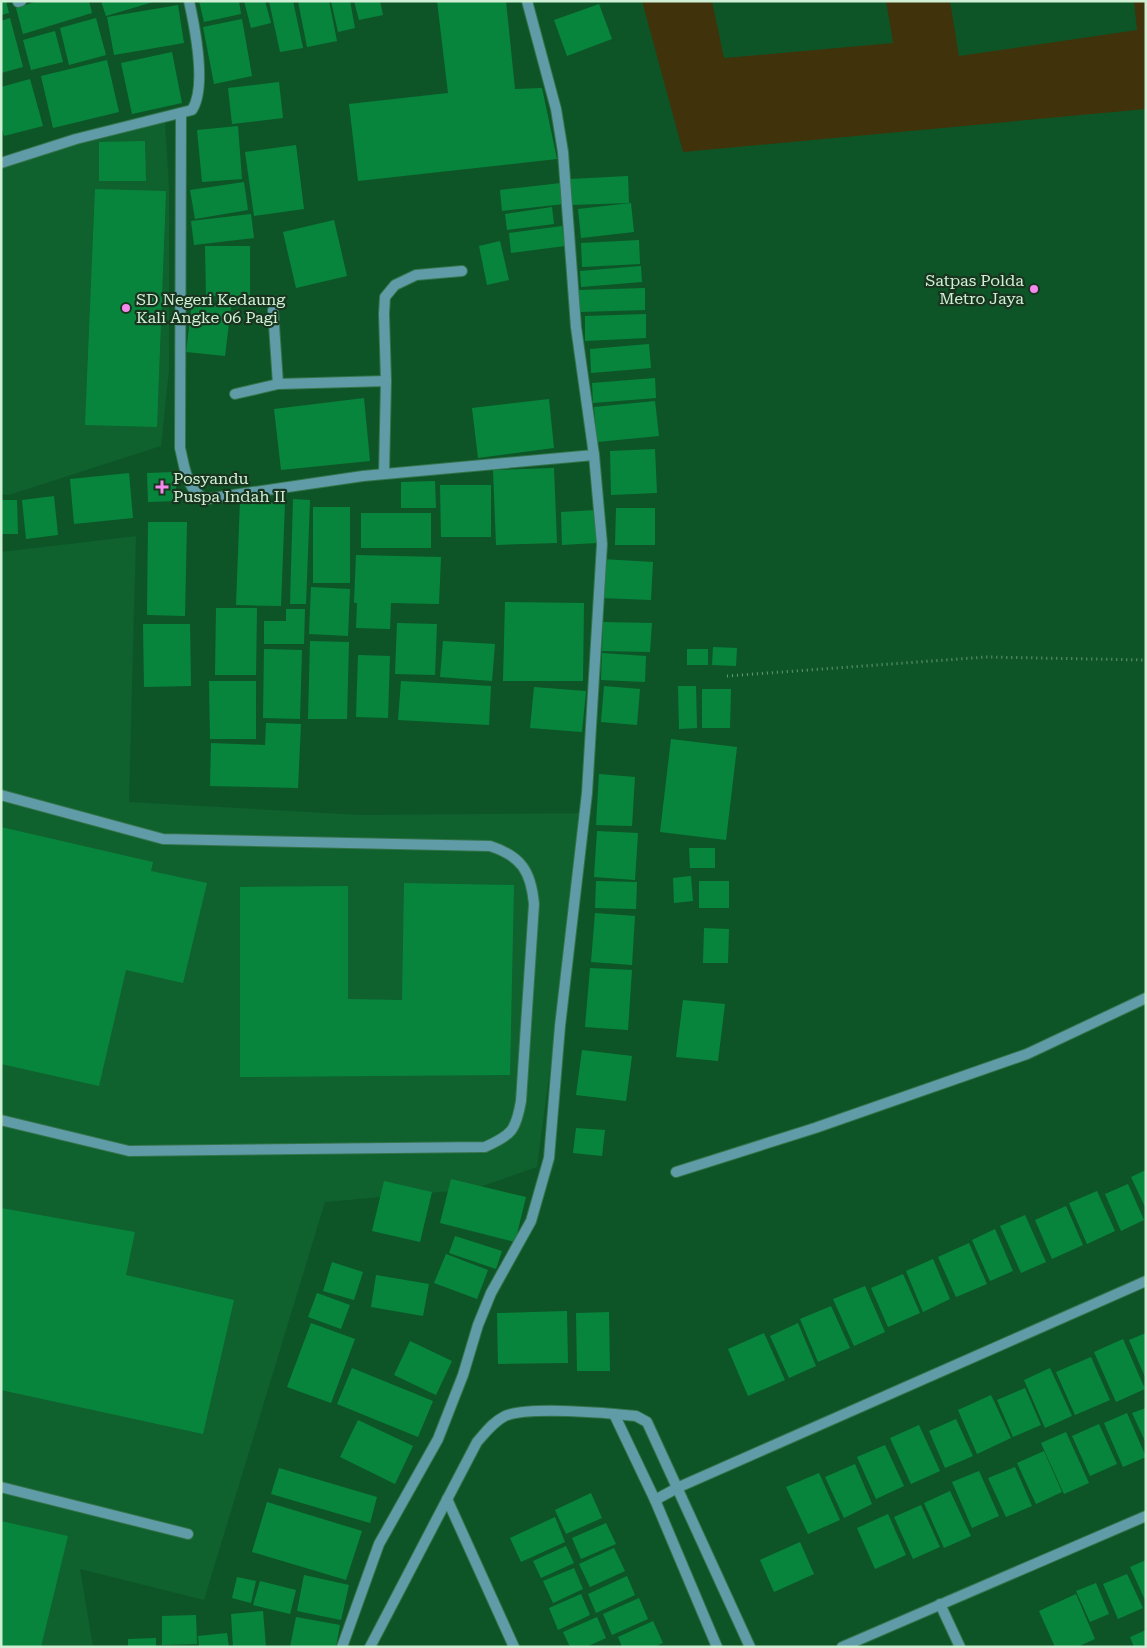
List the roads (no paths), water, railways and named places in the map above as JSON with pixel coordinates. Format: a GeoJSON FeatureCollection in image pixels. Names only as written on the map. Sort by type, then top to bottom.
{"type":"FeatureCollection","features":[{"type":"Feature","properties":{"kind":"street"},"geometry":{"type":"LineString","coordinates":[[1,163],[76,139],[192,110],[198,101],[199,85],[194,22],[189,1]]}},
{"type":"Feature","properties":{"kind":"street"},"geometry":{"type":"LineString","coordinates":[[342,1647],[379,1544],[438,1439],[463,1375],[478,1325],[491,1293],[531,1222],[549,1158],[562,1006],[587,793],[602,544],[594,455],[576,327],[563,152],[556,109],[527,1]]}},
{"type":"Feature","properties":{"kind":"street"},"geometry":{"type":"LineString","coordinates":[[181,114],[180,448],[191,488],[197,495],[206,499],[384,474],[594,455]]}},
{"type":"Feature","properties":{"kind":"street"},"geometry":{"type":"LineString","coordinates":[[384,474],[387,389],[386,297],[395,285],[416,275],[462,271]]}},
{"type":"Feature","properties":{"kind":"street"},"geometry":{"type":"LineString","coordinates":[[273,310],[278,384]]}},
{"type":"Feature","properties":{"kind":"street"},"geometry":{"type":"LineString","coordinates":[[235,394],[278,384],[386,381]]}},
{"type":"Feature","properties":{"kind":"street"},"geometry":{"type":"LineString","coordinates":[[1,795],[163,839],[490,846],[509,852],[522,866],[532,885],[534,904],[521,1101],[517,1125],[505,1138],[485,1146],[129,1151],[1,1120]]}},
{"type":"Feature","properties":{"kind":"street"},"geometry":{"type":"LineString","coordinates":[[676,1172],[815,1128],[1027,1054],[1146,998]]}},
{"type":"Feature","properties":{"kind":"street"},"geometry":{"type":"LineString","coordinates":[[655,1500],[679,1487],[1146,1280]]}},
{"type":"Feature","properties":{"kind":"street"},"geometry":{"type":"LineString","coordinates":[[370,1647],[477,1442],[493,1424],[506,1416],[554,1412],[636,1416],[647,1422],[679,1487],[750,1647]]}},
{"type":"Feature","properties":{"kind":"street"},"geometry":{"type":"LineString","coordinates":[[614,1414],[655,1500],[717,1647]]}},
{"type":"Feature","properties":{"kind":"street"},"geometry":{"type":"LineString","coordinates":[[1,1487],[188,1534]]}},
{"type":"Feature","properties":{"kind":"street"},"geometry":{"type":"LineString","coordinates":[[447,1499],[514,1647]]}},
{"type":"Feature","properties":{"kind":"street"},"geometry":{"type":"LineString","coordinates":[[842,1647],[1146,1516]]}},
{"type":"Feature","properties":{"kind":"street"},"geometry":{"type":"LineString","coordinates":[[940,1604],[960,1647]]}},
{"type":"Feature","properties":{"kind":"place","name":"Satpas Polda Metro Jaya"},"geometry":{"type":"Point","coordinates":[1034,289]}},
{"type":"Feature","properties":{"kind":"place","name":"SD Negeri Kedaung Kali Angke 06 Pagi"},"geometry":{"type":"Point","coordinates":[126,308]}},
{"type":"Feature","properties":{"kind":"place","name":"Posyandu Puspa Indah II"},"geometry":{"type":"Point","coordinates":[162,487]}}]}
